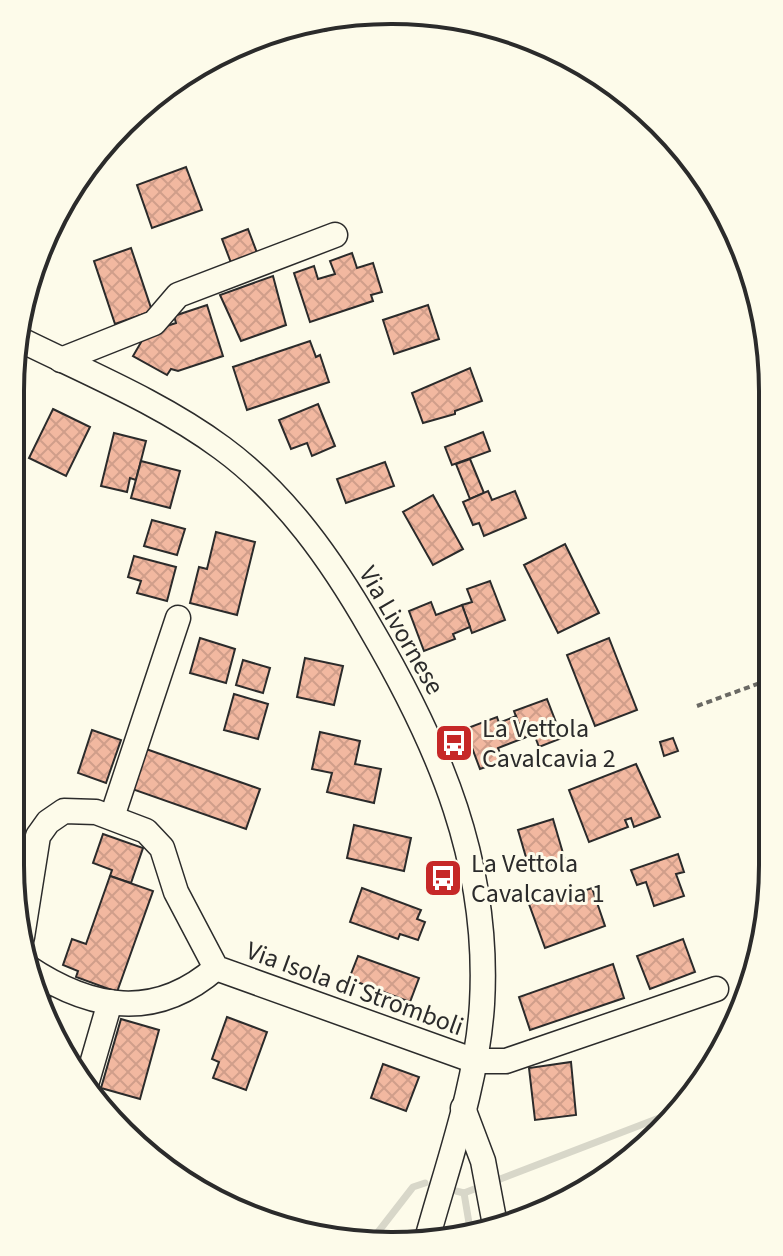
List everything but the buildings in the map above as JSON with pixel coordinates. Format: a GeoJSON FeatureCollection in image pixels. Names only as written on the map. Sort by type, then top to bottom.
{"type":"FeatureCollection","features":[{"type":"Feature","properties":{"kind":"street"},"geometry":{"type":"LineString","coordinates":[[61,360],[154,323],[178,295],[335,235]]}},
{"type":"Feature","properties":{"kind":"street","name":"Via Livornese"},"geometry":{"type":"LineString","coordinates":[[27,343],[198,432],[245,465],[307,533],[362,613],[415,704],[437,753],[473,870],[483,960],[475,1061],[430,1230]]}},
{"type":"Feature","properties":{"kind":"street"},"geometry":{"type":"LineString","coordinates":[[112,817],[178,618]]}},
{"type":"Feature","properties":{"kind":"street","name":"Via Isola di Stromboli"},"geometry":{"type":"LineString","coordinates":[[26,905],[33,855],[38,836],[48,822],[64,811],[80,810],[112,817],[146,831],[162,848],[176,892],[216,968],[475,1061]]}},
{"type":"Feature","properties":{"kind":"street","name":"Via Isola di Stromboli"},"geometry":{"type":"LineString","coordinates":[[42,975],[69,990],[110,1002],[165,1000],[196,985],[216,968]]}},
{"type":"Feature","properties":{"kind":"street"},"geometry":{"type":"LineString","coordinates":[[475,1061],[506,1061],[716,989]]}},
{"type":"Feature","properties":{"kind":"street"},"geometry":{"type":"LineString","coordinates":[[89,1073],[110,1002]]}},
{"type":"Feature","properties":{"kind":"street"},"geometry":{"type":"LineString","coordinates":[[463,1108],[473,1129],[494,1217]]}},
{"type":"Feature","properties":{"kind":"path"},"geometry":{"type":"LineString","coordinates":[[697,706],[759,683]]}},
{"type":"Feature","properties":{"kind":"waterway"},"geometry":{"type":"LineString","coordinates":[[456,1191],[464,1193],[656,1119]]}},
{"type":"Feature","properties":{"kind":"waterway"},"geometry":{"type":"LineString","coordinates":[[379,1231],[413,1187],[425,1183]]}},
{"type":"Feature","properties":{"kind":"waterway"},"geometry":{"type":"LineString","coordinates":[[464,1193],[469,1223]]}},
{"type":"Feature","properties":{"kind":"place","name":"La Vettola Cavalcavia 2"},"geometry":{"type":"Point","coordinates":[454,743]}},
{"type":"Feature","properties":{"kind":"place","name":"La Vettola Cavalcavia 1"},"geometry":{"type":"Point","coordinates":[443,878]}}]}
